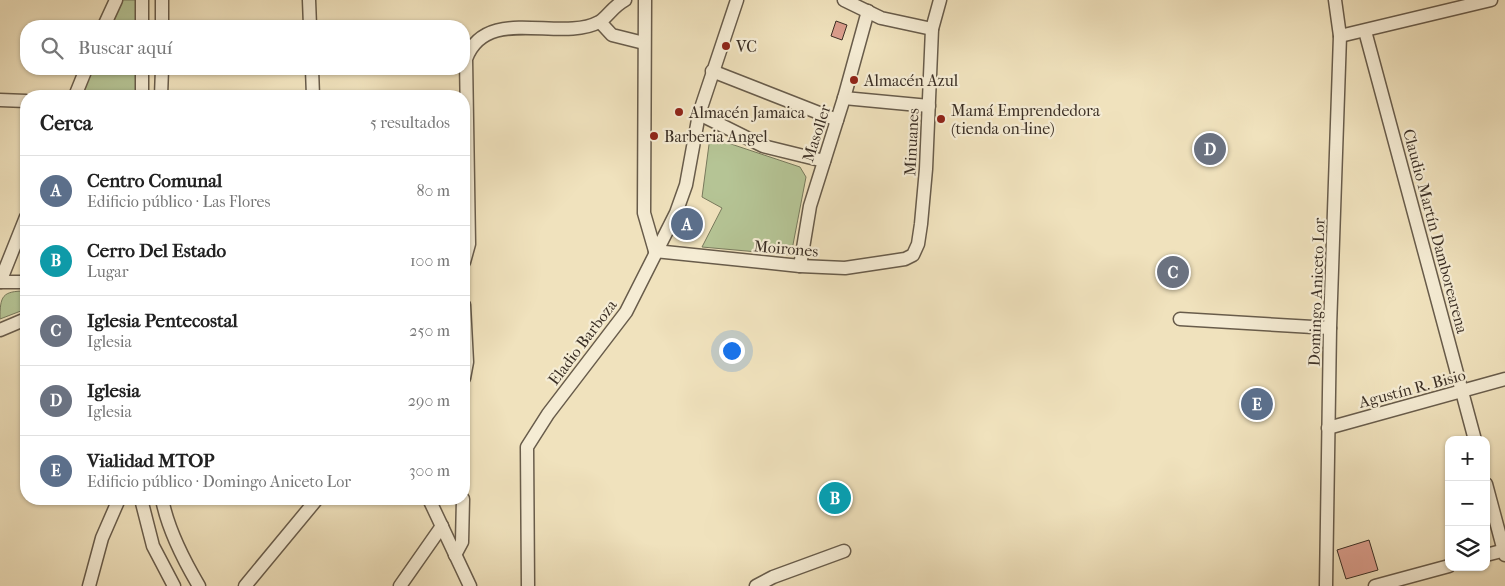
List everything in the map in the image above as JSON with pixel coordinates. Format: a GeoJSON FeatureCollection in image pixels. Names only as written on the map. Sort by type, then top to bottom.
{"type":"FeatureCollection","features":[{"type":"Feature","properties":{"kind":"street"},"geometry":{"type":"LineString","coordinates":[[107,20],[116,0]]}},
{"type":"Feature","properties":{"kind":"street"},"geometry":{"type":"LineString","coordinates":[[142,0],[142,20]]}},
{"type":"Feature","properties":{"kind":"street"},"geometry":{"type":"LineString","coordinates":[[162,0],[162,20]]}},
{"type":"Feature","properties":{"kind":"street"},"geometry":{"type":"LineString","coordinates":[[309,0],[310,20]]}},
{"type":"Feature","properties":{"kind":"street"},"geometry":{"type":"LineString","coordinates":[[470,49],[483,36],[498,30],[574,28],[600,22],[614,6],[625,0]]}},
{"type":"Feature","properties":{"kind":"street"},"geometry":{"type":"LineString","coordinates":[[645,0],[644,213],[655,251]]}},
{"type":"Feature","properties":{"kind":"street","name":"Eladio Barboza"},"geometry":{"type":"LineString","coordinates":[[528,586],[528,447],[548,414],[626,312],[644,279],[655,251],[676,213],[686,185],[699,114],[712,70],[737,0]]}},
{"type":"Feature","properties":{"kind":"street"},"geometry":{"type":"LineString","coordinates":[[844,0],[881,18],[932,29]]}},
{"type":"Feature","properties":{"kind":"street","name":"Minuanes"},"geometry":{"type":"LineString","coordinates":[[912,255],[918,244],[921,224],[932,29],[940,0]]}},
{"type":"Feature","properties":{"kind":"street","name":"Domingo Aniceto Lor"},"geometry":{"type":"LineString","coordinates":[[1326,586],[1330,328],[1340,36],[1335,0]]}},
{"type":"Feature","properties":{"kind":"street"},"geometry":{"type":"LineString","coordinates":[[1340,36],[1491,0]]}},
{"type":"Feature","properties":{"kind":"street","name":"Masoller"},"geometry":{"type":"LineString","coordinates":[[800,266],[810,206],[844,98],[868,12]]}},
{"type":"Feature","properties":{"kind":"street"},"geometry":{"type":"LineString","coordinates":[[600,22],[612,35],[644,43]]}},
{"type":"Feature","properties":{"kind":"street","name":"Claudio Martín Damborearena"},"geometry":{"type":"LineString","coordinates":[[1365,31],[1474,436]]}},
{"type":"Feature","properties":{"kind":"street"},"geometry":{"type":"LineString","coordinates":[[712,70],[837,120]]}},
{"type":"Feature","properties":{"kind":"street"},"geometry":{"type":"LineString","coordinates":[[77,90],[84,75]]}},
{"type":"Feature","properties":{"kind":"street"},"geometry":{"type":"LineString","coordinates":[[142,75],[142,90]]}},
{"type":"Feature","properties":{"kind":"street"},"geometry":{"type":"LineString","coordinates":[[161,90],[162,75]]}},
{"type":"Feature","properties":{"kind":"street"},"geometry":{"type":"LineString","coordinates":[[312,75],[313,90]]}},
{"type":"Feature","properties":{"kind":"street"},"geometry":{"type":"LineString","coordinates":[[466,75],[467,90]]}},
{"type":"Feature","properties":{"kind":"street"},"geometry":{"type":"LineString","coordinates":[[844,98],[929,106]]}},
{"type":"Feature","properties":{"kind":"street"},"geometry":{"type":"LineString","coordinates":[[0,100],[20,101]]}},
{"type":"Feature","properties":{"kind":"street"},"geometry":{"type":"LineString","coordinates":[[699,114],[763,146],[824,161]]}},
{"type":"Feature","properties":{"kind":"street"},"geometry":{"type":"LineString","coordinates":[[20,232],[0,282],[20,282]]}},
{"type":"Feature","properties":{"kind":"street","name":"Moirones"},"geometry":{"type":"LineString","coordinates":[[655,251],[800,266],[846,268],[905,259],[912,255]]}},
{"type":"Feature","properties":{"kind":"street"},"geometry":{"type":"LineString","coordinates":[[1180,318],[1330,328]]}},
{"type":"Feature","properties":{"kind":"street"},"geometry":{"type":"LineString","coordinates":[[0,330],[20,322]]}},
{"type":"Feature","properties":{"kind":"street","name":"Agustín R. Bisio"},"geometry":{"type":"LineString","coordinates":[[1328,428],[1505,379]]}},
{"type":"Feature","properties":{"kind":"street"},"geometry":{"type":"LineString","coordinates":[[1490,498],[1505,552],[1490,554]]}},
{"type":"Feature","properties":{"kind":"street"},"geometry":{"type":"LineString","coordinates":[[89,586],[102,538],[116,505]]}},
{"type":"Feature","properties":{"kind":"street"},"geometry":{"type":"LineString","coordinates":[[143,505],[153,546],[174,586]]}},
{"type":"Feature","properties":{"kind":"street"},"geometry":{"type":"LineString","coordinates":[[164,505],[172,532],[184,560],[199,586]]}},
{"type":"Feature","properties":{"kind":"street"},"geometry":{"type":"LineString","coordinates":[[244,586],[312,505]]}},
{"type":"Feature","properties":{"kind":"street"},"geometry":{"type":"LineString","coordinates":[[432,505],[470,586]]}},
{"type":"Feature","properties":{"kind":"street"},"geometry":{"type":"LineString","coordinates":[[455,555],[462,542],[463,505]]}},
{"type":"Feature","properties":{"kind":"street"},"geometry":{"type":"LineString","coordinates":[[400,586],[442,526]]}},
{"type":"Feature","properties":{"kind":"street"},"geometry":{"type":"LineString","coordinates":[[756,586],[773,577],[844,551]]}},
{"type":"Feature","properties":{"kind":"street"},"geometry":{"type":"LineString","coordinates":[[1375,586],[1445,567]]}},
{"type":"Feature","properties":{"kind":"green space"},"geometry":{"type":"Polygon","coordinates":[[[121,0],[136,0],[136,20],[113,20],[121,0]]]}},
{"type":"Feature","properties":{"kind":"green space"},"geometry":{"type":"Polygon","coordinates":[[[90,75],[136,75],[136,90],[84,89],[90,75]]]}},
{"type":"Feature","properties":{"kind":"green space"},"geometry":{"type":"Polygon","coordinates":[[[710,137],[800,167],[806,177],[791,255],[702,247],[722,208],[702,197],[710,137]]]}},
{"type":"Feature","properties":{"kind":"green space"},"geometry":{"type":"Polygon","coordinates":[[[20,291],[20,311],[0,319],[4,296],[20,291]]]}},
{"type":"Feature","properties":{"kind":"building"},"geometry":{"type":"Polygon","coordinates":[[[836,21],[847,25],[842,40],[831,36],[836,21]]]}},
{"type":"Feature","properties":{"kind":"building"},"geometry":{"type":"Polygon","coordinates":[[[1369,540],[1378,570],[1346,579],[1337,550],[1369,540]]]}},
{"type":"Feature","properties":{"kind":"place","name":"VC"},"geometry":{"type":"Point","coordinates":[726,46]}},
{"type":"Feature","properties":{"kind":"place","name":"Almacén Azul"},"geometry":{"type":"Point","coordinates":[854,80]}},
{"type":"Feature","properties":{"kind":"place","name":"Almacén Jamaica"},"geometry":{"type":"Point","coordinates":[679,112]}},
{"type":"Feature","properties":{"kind":"place","name":"Mamá Emprendedora (tienda on-line)"},"geometry":{"type":"Point","coordinates":[941,119]}},
{"type":"Feature","properties":{"kind":"place","name":"Barberia Angel"},"geometry":{"type":"Point","coordinates":[654,136]}},
{"type":"Feature","properties":{"kind":"place","name":"Iglesia"},"geometry":{"type":"Point","coordinates":[1210,149]}},
{"type":"Feature","properties":{"kind":"place","name":"Centro Comunal"},"geometry":{"type":"Point","coordinates":[687,224]}},
{"type":"Feature","properties":{"kind":"place","name":"Iglesia Pentecostal"},"geometry":{"type":"Point","coordinates":[1173,272]}},
{"type":"Feature","properties":{"kind":"place","name":"Vialidad MTOP"},"geometry":{"type":"Point","coordinates":[1257,404]}},
{"type":"Feature","properties":{"kind":"place","name":"Cerro Del Estado"},"geometry":{"type":"Point","coordinates":[835,498]}}]}
